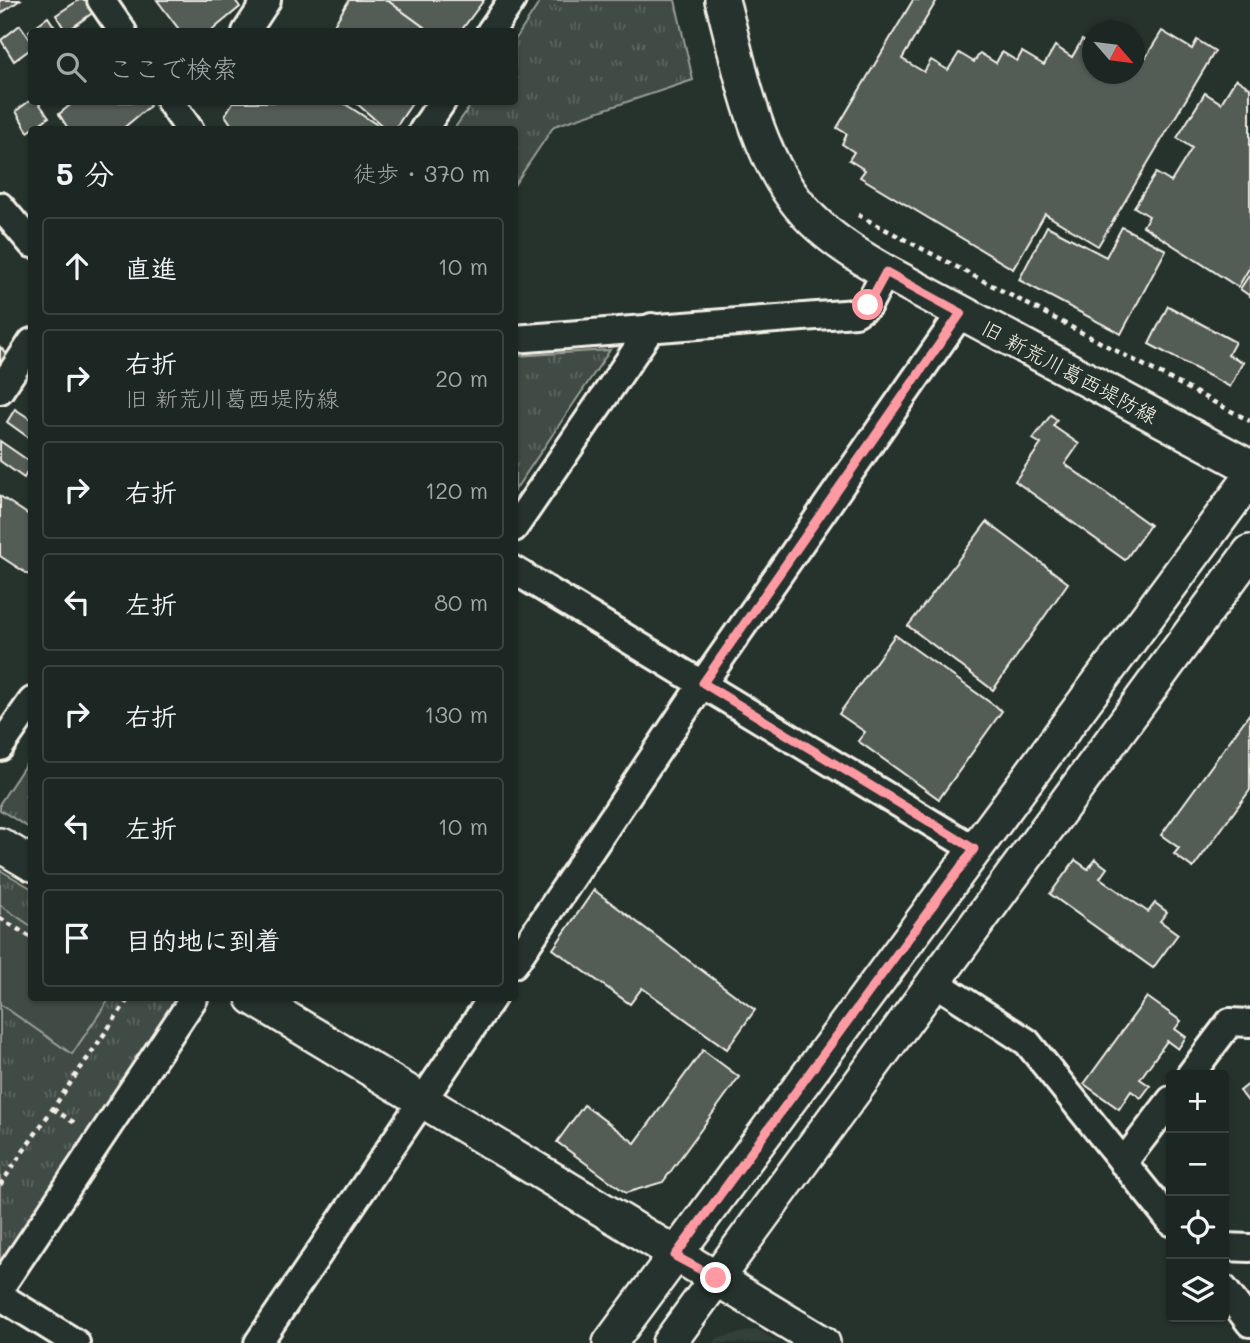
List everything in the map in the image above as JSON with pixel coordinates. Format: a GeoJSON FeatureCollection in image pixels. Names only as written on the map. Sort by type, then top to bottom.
{"type":"FeatureCollection","features":[{"type":"Feature","properties":{"kind":"street"},"geometry":{"type":"LineString","coordinates":[[102,0],[120,28]]}},
{"type":"Feature","properties":{"kind":"street"},"geometry":{"type":"LineString","coordinates":[[249,28],[267,0]]}},
{"type":"Feature","properties":{"kind":"street"},"geometry":{"type":"LineString","coordinates":[[493,28],[512,0]]}},
{"type":"Feature","properties":{"kind":"street","name":"旧 新荒川葛西堤防線"},"geometry":{"type":"LineString","coordinates":[[722,0],[756,125],[793,197],[818,226],[850,251],[886,272],[1250,467]]}},
{"type":"Feature","properties":{"kind":"street"},"geometry":{"type":"LineString","coordinates":[[426,126],[440,105]]}},
{"type":"Feature","properties":{"kind":"street"},"geometry":{"type":"LineString","coordinates":[[0,206],[28,239]]}},
{"type":"Feature","properties":{"kind":"street"},"geometry":{"type":"LineString","coordinates":[[518,339],[856,313],[868,305],[886,272]]}},
{"type":"Feature","properties":{"kind":"street"},"geometry":{"type":"LineString","coordinates":[[518,958],[703,683],[961,313]]}},
{"type":"Feature","properties":{"kind":"street"},"geometry":{"type":"LineString","coordinates":[[518,522],[652,327]]}},
{"type":"Feature","properties":{"kind":"street"},"geometry":{"type":"LineString","coordinates":[[0,390],[28,348]]}},
{"type":"Feature","properties":{"kind":"street"},"geometry":{"type":"LineString","coordinates":[[611,1343],[1250,478]]}},
{"type":"Feature","properties":{"kind":"street"},"geometry":{"type":"LineString","coordinates":[[668,1343],[1250,552]]}},
{"type":"Feature","properties":{"kind":"street"},"geometry":{"type":"LineString","coordinates":[[518,572],[974,849]]}},
{"type":"Feature","properties":{"kind":"street"},"geometry":{"type":"LineString","coordinates":[[0,747],[28,707]]}},
{"type":"Feature","properties":{"kind":"street"},"geometry":{"type":"LineString","coordinates":[[0,845],[28,862]]}},
{"type":"Feature","properties":{"kind":"street"},"geometry":{"type":"LineString","coordinates":[[933,981],[1027,1042],[1166,1216]]}},
{"type":"Feature","properties":{"kind":"street"},"geometry":{"type":"LineString","coordinates":[[0,1288],[192,1001]]}},
{"type":"Feature","properties":{"kind":"street"},"geometry":{"type":"LineString","coordinates":[[258,1001],[424,1100],[675,1256],[823,1343]]}},
{"type":"Feature","properties":{"kind":"street"},"geometry":{"type":"LineString","coordinates":[[258,1343],[490,1001]]}},
{"type":"Feature","properties":{"kind":"street"},"geometry":{"type":"LineString","coordinates":[[1194,1070],[1230,1023],[1250,1023]]}},
{"type":"Feature","properties":{"kind":"street"},"geometry":{"type":"LineString","coordinates":[[1123,1163],[1166,1107]]}},
{"type":"Feature","properties":{"kind":"street"},"geometry":{"type":"LineString","coordinates":[[1229,1247],[1250,1248]]}},
{"type":"Feature","properties":{"kind":"street"},"geometry":{"type":"LineString","coordinates":[[0,1296],[76,1343]]}},
{"type":"Feature","properties":{"kind":"street"},"geometry":{"type":"LineString","coordinates":[[1229,1296],[1250,1323]]}},
{"type":"Feature","properties":{"kind":"path"},"geometry":{"type":"LineString","coordinates":[[858,215],[1026,306],[1250,421]]}},
{"type":"Feature","properties":{"kind":"path"},"geometry":{"type":"LineString","coordinates":[[0,918],[28,936]]}},
{"type":"Feature","properties":{"kind":"path"},"geometry":{"type":"LineString","coordinates":[[0,1185],[127,1001]]}},
{"type":"Feature","properties":{"kind":"shaded area"},"geometry":{"type":"Polygon","coordinates":[[[757,1329],[780,1343],[714,1343],[718,1338],[757,1329]]]}},
{"type":"Feature","properties":{"kind":"green space"},"geometry":{"type":"Polygon","coordinates":[[[541,0],[675,0],[693,80],[554,126],[518,180],[518,126],[456,126],[471,105],[518,105],[518,35],[541,0]]]}},
{"type":"Feature","properties":{"kind":"green space"},"geometry":{"type":"Polygon","coordinates":[[[610,350],[518,486],[518,356],[610,350]]]}},
{"type":"Feature","properties":{"kind":"green space"},"geometry":{"type":"Polygon","coordinates":[[[28,761],[28,827],[0,810],[0,803],[28,761]]]}},
{"type":"Feature","properties":{"kind":"green space"},"geometry":{"type":"Polygon","coordinates":[[[0,870],[28,886],[28,1001],[178,1001],[0,1262],[0,870]]]}},
{"type":"Feature","properties":{"kind":"green space"},"geometry":{"type":"Polygon","coordinates":[[[0,905],[28,924],[28,1001],[108,1001],[72,1054],[0,1004],[0,905]]]}},
{"type":"Feature","properties":{"kind":"building"},"geometry":{"type":"Polygon","coordinates":[[[0,0],[20,0],[0,14],[0,0]]]}},
{"type":"Feature","properties":{"kind":"building"},"geometry":{"type":"Polygon","coordinates":[[[79,0],[92,0],[98,9],[72,28],[64,28],[56,15],[79,0]]]}},
{"type":"Feature","properties":{"kind":"building"},"geometry":{"type":"Polygon","coordinates":[[[157,0],[235,0],[240,7],[215,28],[178,28],[157,0]]]}},
{"type":"Feature","properties":{"kind":"building"},"geometry":{"type":"Polygon","coordinates":[[[349,0],[387,0],[426,28],[332,28],[349,0]]]}},
{"type":"Feature","properties":{"kind":"building"},"geometry":{"type":"Polygon","coordinates":[[[387,0],[484,0],[463,28],[426,28],[387,0]]]}},
{"type":"Feature","properties":{"kind":"building"},"geometry":{"type":"Polygon","coordinates":[[[913,0],[937,0],[902,59],[924,72],[931,60],[948,70],[959,53],[974,62],[980,53],[996,63],[1002,52],[1017,61],[1022,52],[1044,65],[1055,46],[1072,57],[1082,40],[1082,84],[1145,84],[1145,56],[1162,31],[1192,49],[1197,40],[1215,51],[1098,246],[1045,214],[1013,269],[860,177],[865,170],[849,160],[854,152],[842,144],[847,134],[837,128],[913,0]]]}},
{"type":"Feature","properties":{"kind":"building"},"geometry":{"type":"Polygon","coordinates":[[[48,17],[55,28],[33,28],[48,17]]]}},
{"type":"Feature","properties":{"kind":"building"},"geometry":{"type":"Polygon","coordinates":[[[20,25],[28,36],[28,51],[14,61],[1,40],[20,25]]]}},
{"type":"Feature","properties":{"kind":"building"},"geometry":{"type":"Polygon","coordinates":[[[1236,79],[1250,88],[1250,267],[1238,287],[1143,226],[1149,216],[1134,207],[1156,173],[1171,182],[1192,148],[1177,138],[1205,93],[1221,103],[1236,79]]]}},
{"type":"Feature","properties":{"kind":"building"},"geometry":{"type":"Polygon","coordinates":[[[28,102],[28,105],[40,105],[49,117],[36,126],[28,126],[28,132],[16,111],[28,102]]]}},
{"type":"Feature","properties":{"kind":"building"},"geometry":{"type":"Polygon","coordinates":[[[70,105],[150,106],[126,126],[66,126],[59,114],[70,105]]]}},
{"type":"Feature","properties":{"kind":"building"},"geometry":{"type":"Polygon","coordinates":[[[231,105],[347,105],[379,126],[232,126],[225,115],[231,105]]]}},
{"type":"Feature","properties":{"kind":"building"},"geometry":{"type":"Polygon","coordinates":[[[358,105],[411,105],[397,126],[382,126],[358,105]]]}},
{"type":"Feature","properties":{"kind":"building"},"geometry":{"type":"Polygon","coordinates":[[[1047,226],[1106,257],[1122,227],[1166,250],[1121,334],[1019,280],[1047,226]]]}},
{"type":"Feature","properties":{"kind":"building"},"geometry":{"type":"Polygon","coordinates":[[[1250,274],[1250,296],[1240,289],[1250,274]]]}},
{"type":"Feature","properties":{"kind":"building"},"geometry":{"type":"Polygon","coordinates":[[[1168,306],[1235,342],[1228,355],[1243,362],[1230,387],[1149,344],[1168,306]]]}},
{"type":"Feature","properties":{"kind":"building"},"geometry":{"type":"Polygon","coordinates":[[[0,347],[8,355],[0,364],[0,347]]]}},
{"type":"Feature","properties":{"kind":"building"},"geometry":{"type":"Polygon","coordinates":[[[15,409],[28,417],[28,437],[7,422],[15,409]]]}},
{"type":"Feature","properties":{"kind":"building"},"geometry":{"type":"Polygon","coordinates":[[[1051,415],[1057,420],[1053,426],[1079,444],[1065,464],[1150,525],[1125,560],[1015,481],[1041,444],[1033,439],[1051,415]]]}},
{"type":"Feature","properties":{"kind":"building"},"geometry":{"type":"Polygon","coordinates":[[[0,441],[28,460],[28,470],[24,478],[0,461],[0,441]]]}},
{"type":"Feature","properties":{"kind":"building"},"geometry":{"type":"Polygon","coordinates":[[[0,496],[28,514],[28,574],[0,556],[0,496]]]}},
{"type":"Feature","properties":{"kind":"building"},"geometry":{"type":"Polygon","coordinates":[[[987,522],[1068,583],[993,690],[908,626],[987,522]]]}},
{"type":"Feature","properties":{"kind":"building"},"geometry":{"type":"Polygon","coordinates":[[[895,635],[1002,711],[939,799],[858,741],[865,732],[839,714],[895,635]]]}},
{"type":"Feature","properties":{"kind":"building"},"geometry":{"type":"Polygon","coordinates":[[[1250,713],[1250,790],[1193,868],[1174,854],[1179,848],[1161,835],[1250,713]]]}},
{"type":"Feature","properties":{"kind":"building"},"geometry":{"type":"Polygon","coordinates":[[[1095,859],[1107,868],[1100,878],[1148,912],[1155,903],[1167,912],[1160,921],[1178,934],[1153,968],[1050,894],[1075,860],[1088,869],[1095,859]]]}},
{"type":"Feature","properties":{"kind":"building"},"geometry":{"type":"Polygon","coordinates":[[[594,890],[755,1010],[727,1049],[642,988],[630,1004],[553,949],[594,890]]]}},
{"type":"Feature","properties":{"kind":"building"},"geometry":{"type":"Polygon","coordinates":[[[1147,997],[1181,1021],[1175,1029],[1186,1037],[1178,1049],[1167,1041],[1140,1079],[1150,1086],[1141,1098],[1131,1091],[1119,1109],[1084,1084],[1147,997]]]}},
{"type":"Feature","properties":{"kind":"building"},"geometry":{"type":"Polygon","coordinates":[[[703,1050],[739,1077],[663,1182],[626,1193],[557,1142],[584,1105],[635,1143],[703,1050]]]}},
{"type":"Feature","properties":{"kind":"building"},"geometry":{"type":"Polygon","coordinates":[[[1250,1083],[1250,1104],[1240,1091],[1250,1083]]]}},
{"type":"Feature","properties":{"kind":"route"},"geometry":{"type":"LineString","coordinates":[[716,1278],[675,1256],[974,849],[703,683],[961,313],[886,272],[868,305]]}}]}
